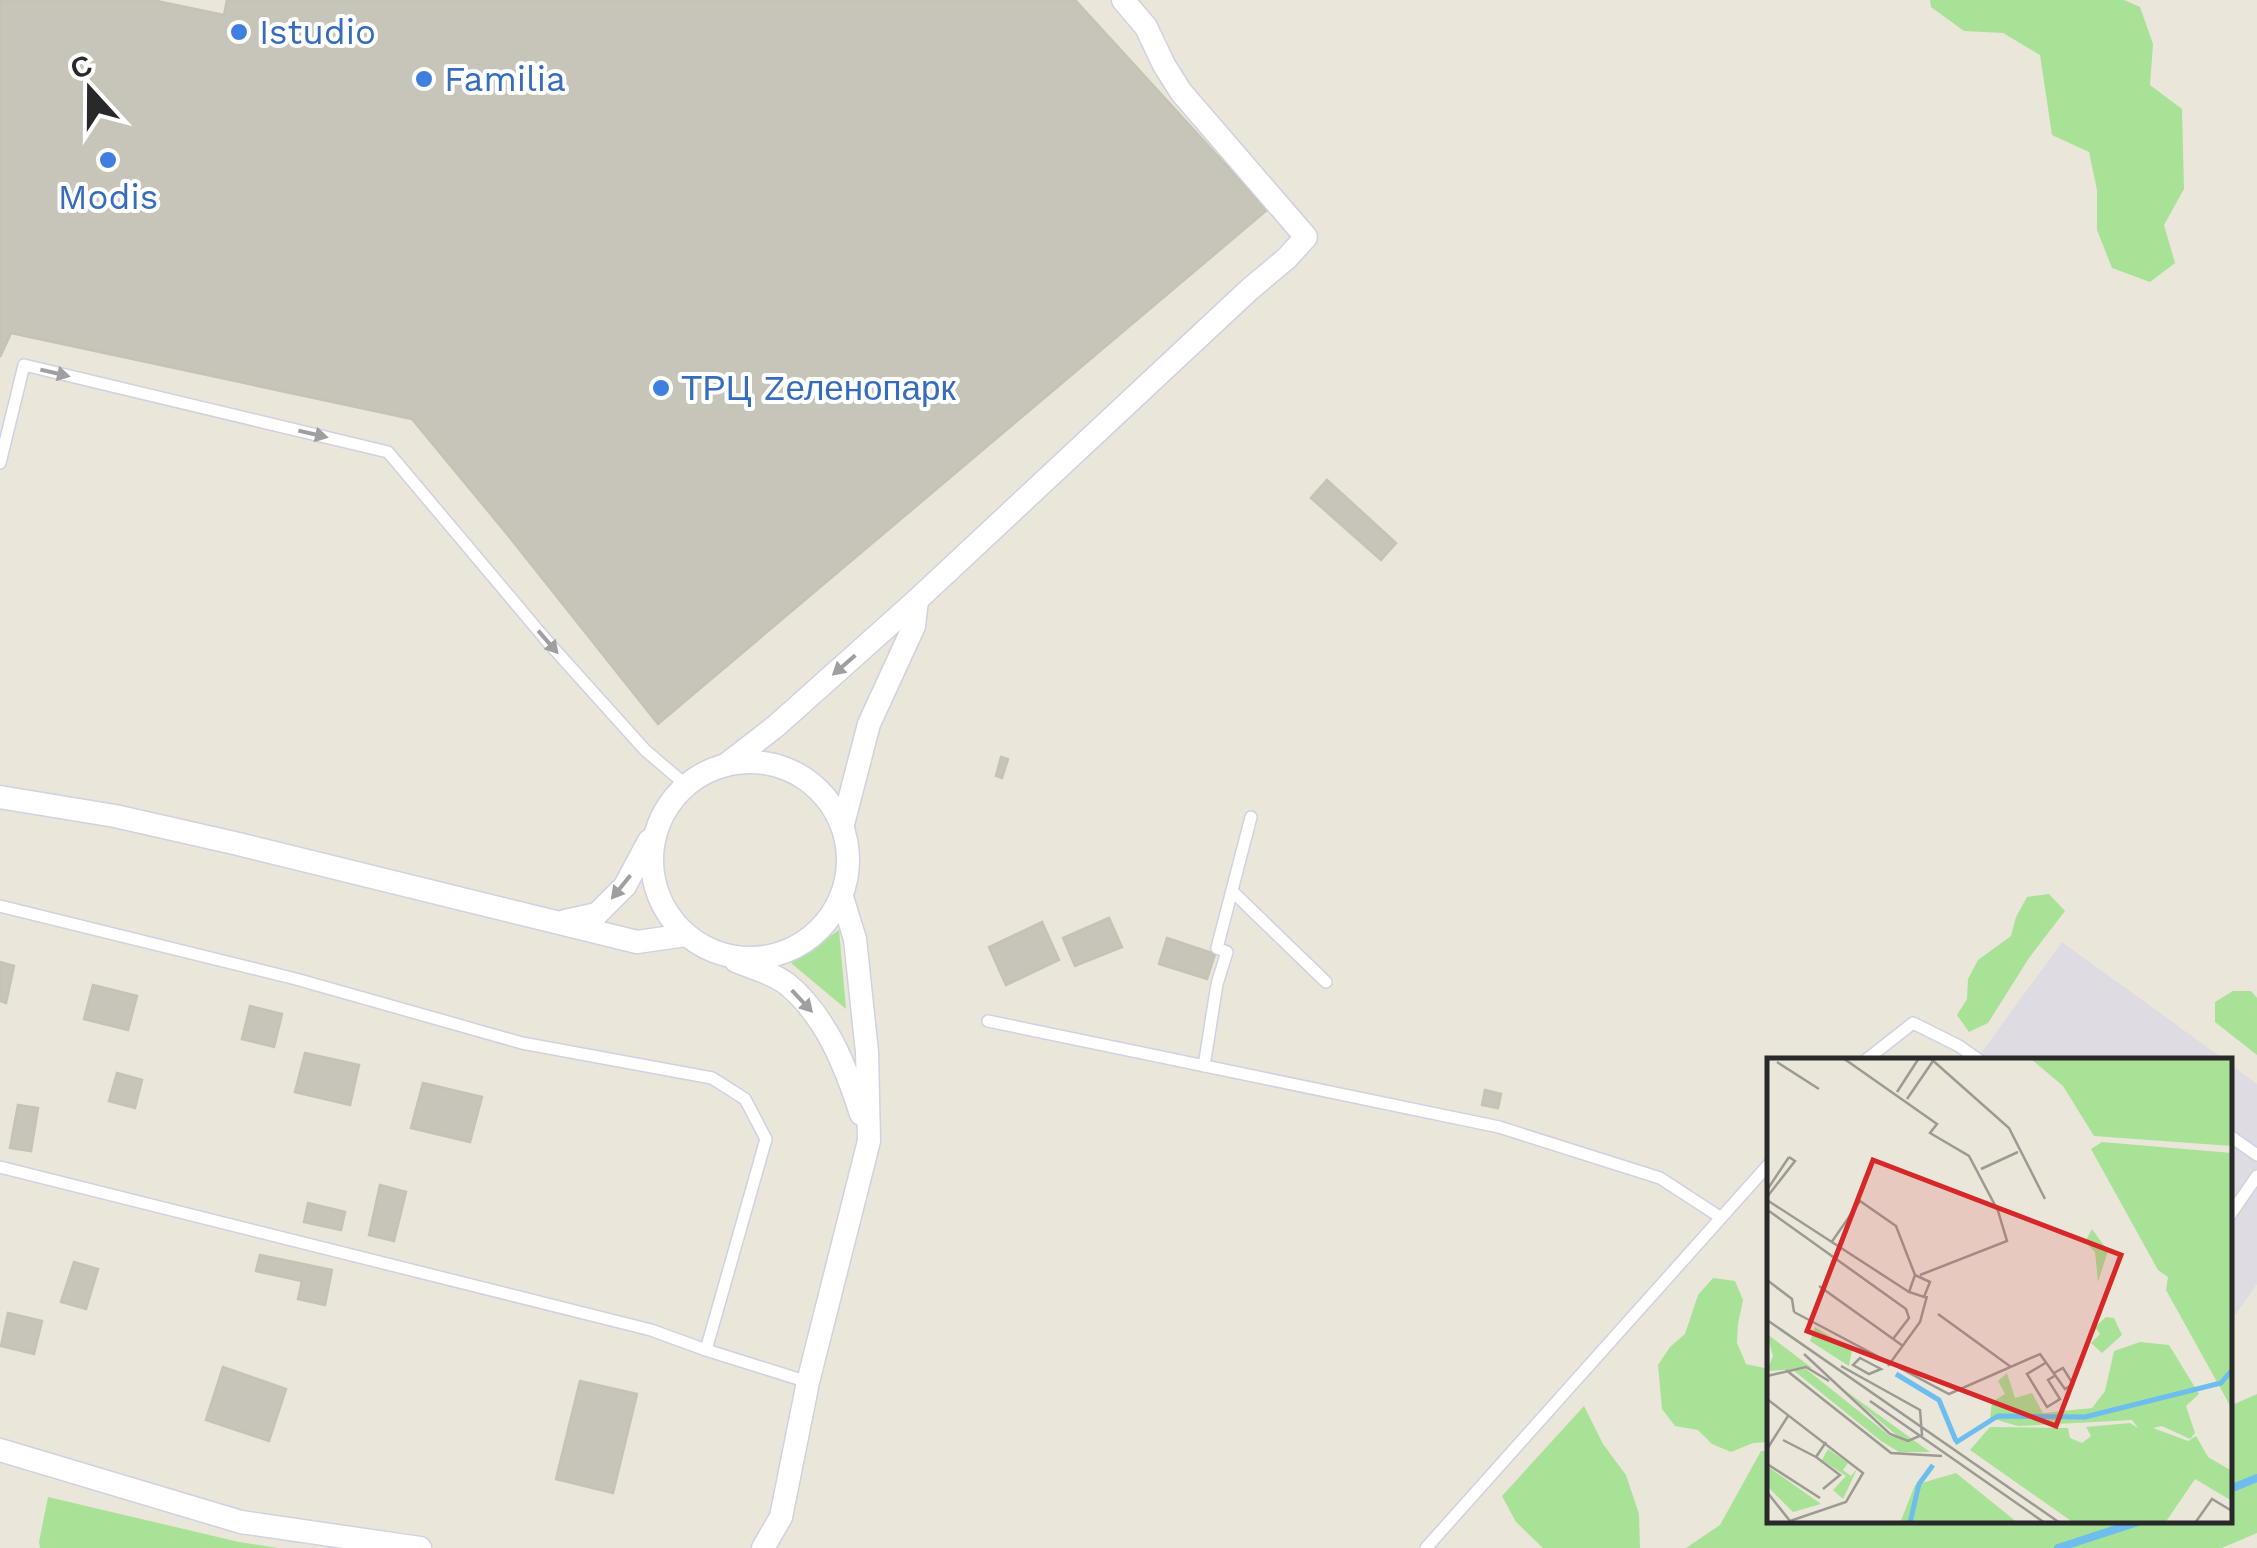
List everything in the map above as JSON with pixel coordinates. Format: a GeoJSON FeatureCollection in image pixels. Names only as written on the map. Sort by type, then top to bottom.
{"type":"FeatureCollection","features":[{"type":"Feature","properties":{"kind":"street"},"geometry":{"type":"LineString","coordinates":[[562,922],[596,914],[625,886],[669,804],[686,785],[727,764],[776,726],[918,600],[1306,237],[1181,92],[1146,27],[1123,0]]}},
{"type":"Feature","properties":{"kind":"street"},"geometry":{"type":"LineString","coordinates":[[843,824],[869,724],[914,626],[918,600]]}},
{"type":"Feature","properties":{"kind":"street"},"geometry":{"type":"LineString","coordinates":[[719,954],[756,959],[792,950],[822,928],[842,897],[849,860],[843,824],[824,794],[796,772],[762,762],[727,764]]}},
{"type":"Feature","properties":{"kind":"street"},"geometry":{"type":"LineString","coordinates":[[0,797],[115,816],[637,942],[686,936]]}},
{"type":"Feature","properties":{"kind":"street"},"geometry":{"type":"LineString","coordinates":[[658,826],[652,865],[662,904],[686,936],[784,982],[813,1011],[847,1069],[870,1141]]}},
{"type":"Feature","properties":{"kind":"street"},"geometry":{"type":"LineString","coordinates":[[763,1548],[781,1517],[808,1382],[870,1141],[867,1052],[855,939],[842,897]]}},
{"type":"Feature","properties":{"kind":"street"},"geometry":{"type":"LineString","coordinates":[[0,1450],[241,1522],[420,1548]]}},
{"type":"Feature","properties":{"kind":"lane"},"geometry":{"type":"LineString","coordinates":[[0,463],[24,365],[388,452],[645,750],[686,785]]}},
{"type":"Feature","properties":{"kind":"lane"},"geometry":{"type":"LineString","coordinates":[[1204,1066],[1217,984],[1227,952],[1217,948],[1251,817]]}},
{"type":"Feature","properties":{"kind":"lane"},"geometry":{"type":"LineString","coordinates":[[1232,891],[1326,982]]}},
{"type":"Feature","properties":{"kind":"lane"},"geometry":{"type":"LineString","coordinates":[[0,906],[296,979],[522,1044],[712,1078],[745,1099],[766,1139],[706,1350]]}},
{"type":"Feature","properties":{"kind":"lane"},"geometry":{"type":"LineString","coordinates":[[988,1022],[1499,1128],[1660,1178],[1720,1217]]}},
{"type":"Feature","properties":{"kind":"lane"},"geometry":{"type":"LineString","coordinates":[[1868,1058],[1912,1023],[1976,1058]]}},
{"type":"Feature","properties":{"kind":"lane"},"geometry":{"type":"LineString","coordinates":[[2232,1137],[2257,1155]]}},
{"type":"Feature","properties":{"kind":"lane"},"geometry":{"type":"LineString","coordinates":[[1426,1548],[1767,1166]]}},
{"type":"Feature","properties":{"kind":"lane"},"geometry":{"type":"LineString","coordinates":[[0,1167],[651,1330],[808,1382]]}},
{"type":"Feature","properties":{"kind":"lane"},"geometry":{"type":"LineString","coordinates":[[2232,1211],[2257,1176]]}},
{"type":"Feature","properties":{"kind":"shaded area"},"geometry":{"type":"Polygon","coordinates":[[[2062,942],[2222,1058],[1977,1058],[2062,942]]]}},
{"type":"Feature","properties":{"kind":"shaded area"},"geometry":{"type":"Polygon","coordinates":[[[2232,1065],[2257,1084],[2257,1284],[2232,1319],[2232,1065]]]}},
{"type":"Feature","properties":{"kind":"green space"},"geometry":{"type":"Polygon","coordinates":[[[1930,0],[2124,0],[2140,7],[2153,44],[2150,85],[2182,109],[2184,189],[2164,225],[2175,263],[2150,282],[2112,268],[2097,230],[2097,190],[2089,152],[2052,135],[2040,55],[2003,33],[1964,31],[1931,7],[1930,0]]]}},
{"type":"Feature","properties":{"kind":"green space"},"geometry":{"type":"Polygon","coordinates":[[[2049,894],[2065,911],[2029,958],[1988,1023],[1969,1032],[1957,1015],[1967,999],[1968,979],[1978,960],[2011,936],[2027,897],[2049,894]]]}},
{"type":"Feature","properties":{"kind":"green space"},"geometry":{"type":"Polygon","coordinates":[[[839,930],[846,1009],[791,963],[839,930]]]}},
{"type":"Feature","properties":{"kind":"green space"},"geometry":{"type":"Polygon","coordinates":[[[2233,991],[2251,991],[2257,998],[2257,1055],[2215,1022],[2215,1002],[2233,991]]]}},
{"type":"Feature","properties":{"kind":"green space"},"geometry":{"type":"Polygon","coordinates":[[[1713,1278],[1735,1281],[1743,1300],[1737,1343],[1746,1364],[1767,1369],[1767,1442],[1731,1452],[1712,1444],[1698,1430],[1675,1426],[1662,1409],[1658,1365],[1685,1334],[1698,1295],[1713,1278]]]}},
{"type":"Feature","properties":{"kind":"green space"},"geometry":{"type":"Polygon","coordinates":[[[2257,1394],[2257,1533],[2222,1548],[1686,1548],[1720,1525],[1761,1451],[1767,1451],[1767,1523],[2232,1523],[2232,1405],[2257,1394]]]}},
{"type":"Feature","properties":{"kind":"green space"},"geometry":{"type":"Polygon","coordinates":[[[1584,1406],[1603,1444],[1626,1475],[1639,1514],[1640,1548],[1543,1548],[1516,1522],[1502,1496],[1584,1406]]]}},
{"type":"Feature","properties":{"kind":"green space"},"geometry":{"type":"Polygon","coordinates":[[[48,1497],[239,1542],[278,1548],[40,1548],[48,1497]]]}},
{"type":"Feature","properties":{"kind":"building","name":"ТРЦ Zеленопарк"},"geometry":{"type":"Polygon","coordinates":[[[0,0],[152,0],[224,15],[227,0],[1075,0],[1267,210],[658,724],[412,419],[11,333],[0,357],[0,0]]]}},
{"type":"Feature","properties":{"kind":"building"},"geometry":{"type":"Polygon","coordinates":[[[1327,480],[1396,543],[1381,560],[1311,498],[1327,480]]]}},
{"type":"Feature","properties":{"kind":"building"},"geometry":{"type":"Polygon","coordinates":[[[1001,757],[1008,759],[1002,778],[996,776],[1001,757]]]}},
{"type":"Feature","properties":{"kind":"building"},"geometry":{"type":"Polygon","coordinates":[[[1109,918],[1122,947],[1075,966],[1063,938],[1109,918]]]}},
{"type":"Feature","properties":{"kind":"building"},"geometry":{"type":"Polygon","coordinates":[[[1042,922],[1059,960],[1006,985],[989,947],[1042,922]]]}},
{"type":"Feature","properties":{"kind":"building"},"geometry":{"type":"Polygon","coordinates":[[[1167,938],[1215,954],[1207,979],[1159,964],[1167,938]]]}},
{"type":"Feature","properties":{"kind":"building"},"geometry":{"type":"Polygon","coordinates":[[[0,962],[14,966],[6,1003],[0,1001],[0,962]]]}},
{"type":"Feature","properties":{"kind":"building"},"geometry":{"type":"Polygon","coordinates":[[[93,985],[137,996],[128,1030],[84,1019],[93,985]]]}},
{"type":"Feature","properties":{"kind":"building"},"geometry":{"type":"Polygon","coordinates":[[[250,1006],[282,1014],[274,1047],[242,1039],[250,1006]]]}},
{"type":"Feature","properties":{"kind":"building"},"geometry":{"type":"Polygon","coordinates":[[[305,1053],[359,1065],[350,1105],[295,1092],[305,1053]]]}},
{"type":"Feature","properties":{"kind":"building"},"geometry":{"type":"Polygon","coordinates":[[[117,1073],[142,1080],[135,1108],[109,1101],[117,1073]]]}},
{"type":"Feature","properties":{"kind":"building"},"geometry":{"type":"Polygon","coordinates":[[[423,1083],[482,1097],[470,1142],[411,1128],[423,1083]]]}},
{"type":"Feature","properties":{"kind":"building"},"geometry":{"type":"Polygon","coordinates":[[[1485,1090],[1501,1094],[1498,1108],[1482,1105],[1485,1090]]]}},
{"type":"Feature","properties":{"kind":"building"},"geometry":{"type":"Polygon","coordinates":[[[18,1105],[38,1108],[31,1151],[10,1148],[18,1105]]]}},
{"type":"Feature","properties":{"kind":"building"},"geometry":{"type":"Polygon","coordinates":[[[380,1185],[406,1192],[394,1241],[369,1235],[380,1185]]]}},
{"type":"Feature","properties":{"kind":"building"},"geometry":{"type":"Polygon","coordinates":[[[308,1203],[345,1212],[341,1230],[304,1222],[308,1203]]]}},
{"type":"Feature","properties":{"kind":"building"},"geometry":{"type":"Polygon","coordinates":[[[260,1255],[332,1270],[325,1305],[298,1299],[302,1281],[256,1271],[260,1255]]]}},
{"type":"Feature","properties":{"kind":"building"},"geometry":{"type":"Polygon","coordinates":[[[74,1262],[98,1269],[86,1309],[61,1302],[74,1262]]]}},
{"type":"Feature","properties":{"kind":"building"},"geometry":{"type":"Polygon","coordinates":[[[8,1313],[42,1321],[34,1354],[1,1346],[8,1313]]]}},
{"type":"Feature","properties":{"kind":"building"},"geometry":{"type":"Polygon","coordinates":[[[223,1367],[286,1389],[269,1441],[206,1420],[223,1367]]]}},
{"type":"Feature","properties":{"kind":"building"},"geometry":{"type":"Polygon","coordinates":[[[580,1381],[637,1394],[613,1493],[556,1479],[580,1381]]]}},
{"type":"Feature","properties":{"kind":"waterway"},"geometry":{"type":"LineString","coordinates":[[2232,1488],[2257,1478]]}},
{"type":"Feature","properties":{"kind":"waterway"},"geometry":{"type":"LineString","coordinates":[[2058,1548],[2135,1523]]}},
{"type":"Feature","properties":{"kind":"place","name":"Istudio"},"geometry":{"type":"Point","coordinates":[239,32]}},
{"type":"Feature","properties":{"kind":"place","name":"Familia"},"geometry":{"type":"Point","coordinates":[424,79]}},
{"type":"Feature","properties":{"kind":"place","name":"Modis"},"geometry":{"type":"Point","coordinates":[108,160]}},
{"type":"Feature","properties":{"kind":"place","name":"ТРЦ Zеленопарк"},"geometry":{"type":"Point","coordinates":[661,388]}}]}
